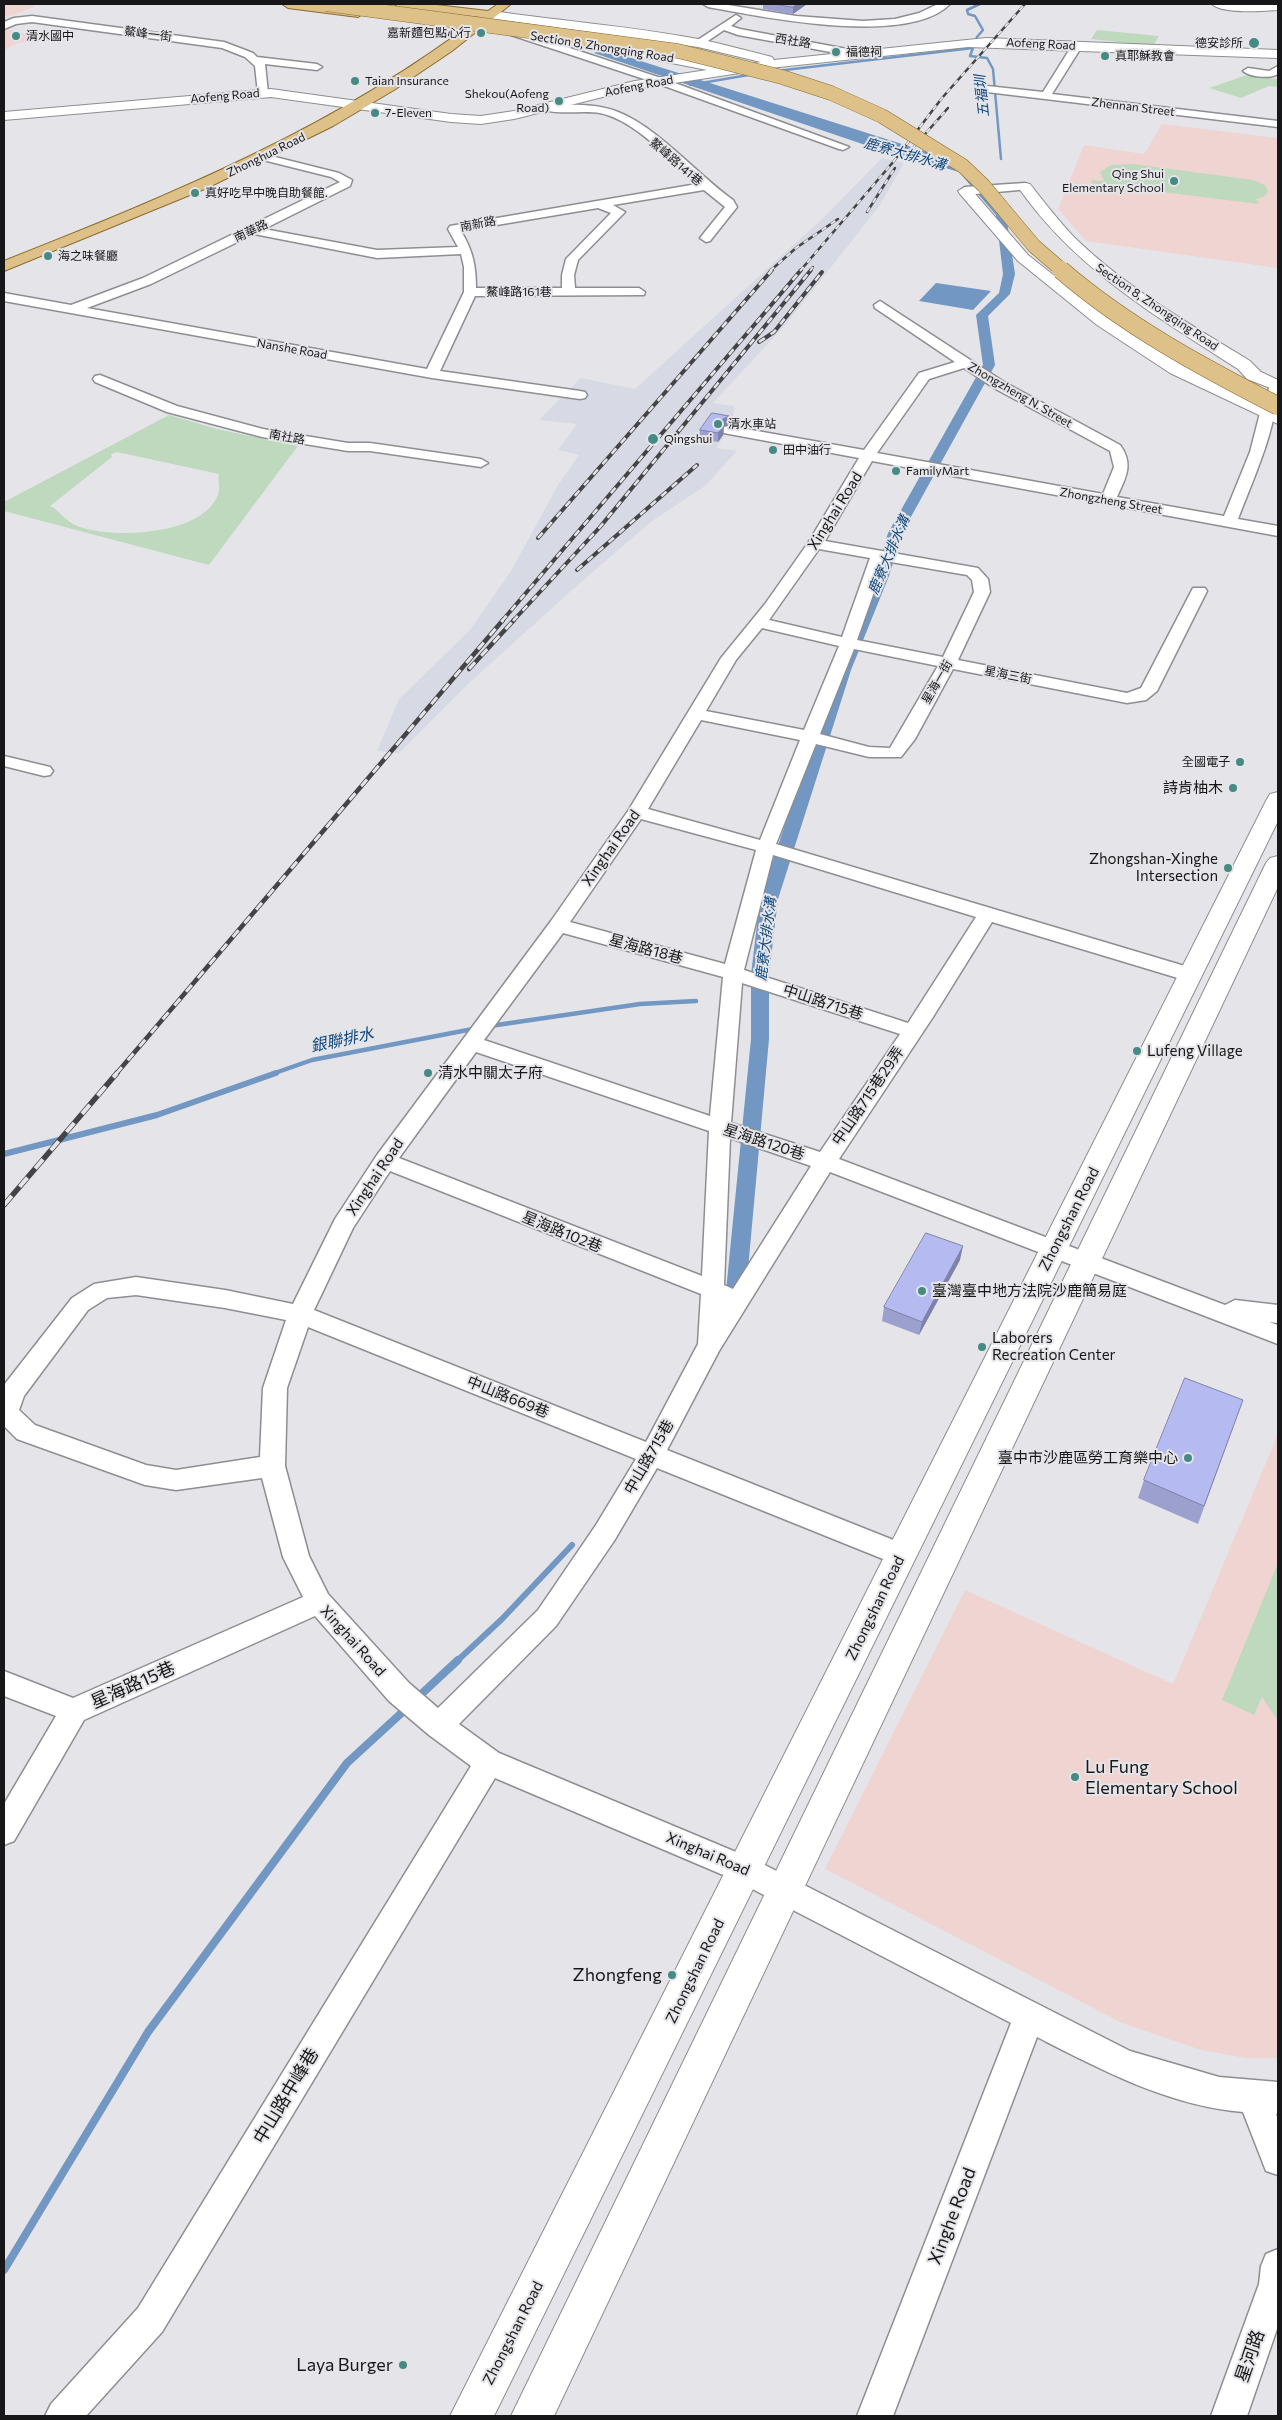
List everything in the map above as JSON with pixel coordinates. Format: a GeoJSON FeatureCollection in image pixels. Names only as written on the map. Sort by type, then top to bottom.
{"type":"FeatureCollection","features":[{"type":"Feature","properties":{"kind":"main road"},"geometry":{"type":"LineString","coordinates":[[288,4],[475,28]]}},
{"type":"Feature","properties":{"kind":"main road"},"geometry":{"type":"LineString","coordinates":[[326,4],[678,51],[782,77],[888,115],[963,166],[983,185],[1034,246],[1086,290],[1143,331],[1231,382],[1274,413]]}},
{"type":"Feature","properties":{"kind":"main road"},"geometry":{"type":"LineString","coordinates":[[357,4],[562,30],[691,49],[798,77],[936,137],[1010,189],[1041,226],[1088,271],[1202,348],[1254,375]]}},
{"type":"Feature","properties":{"kind":"main road"},"geometry":{"type":"LineString","coordinates":[[400,4],[474,13],[489,10]]}},
{"type":"Feature","properties":{"kind":"main road","name":"Zhonghua Road"},"geometry":{"type":"LineString","coordinates":[[4,266],[195,189],[263,157],[361,106],[425,66],[475,28],[489,10],[505,4]]}},
{"type":"Feature","properties":{"kind":"main road","name":"Zhonghua Road"},"geometry":{"type":"LineString","coordinates":[[4,255],[169,191],[246,156],[345,103],[419,56],[474,13]]}},
{"type":"Feature","properties":{"kind":"main road"},"geometry":{"type":"LineString","coordinates":[[551,24],[693,46],[762,63],[839,86],[893,110],[888,115]]}},
{"type":"Feature","properties":{"kind":"main road"},"geometry":{"type":"LineString","coordinates":[[545,36],[646,49],[692,58],[796,86],[888,115]]}},
{"type":"Feature","properties":{"kind":"main road"},"geometry":{"type":"LineString","coordinates":[[955,161],[960,171],[994,216],[1063,282],[1131,332],[1229,393]]}},
{"type":"Feature","properties":{"kind":"main road"},"geometry":{"type":"LineString","coordinates":[[975,166],[1040,238],[1077,272],[1109,297],[1147,324],[1278,397]]}},
{"type":"Feature","properties":{"kind":"street"},"geometry":{"type":"LineString","coordinates":[[421,4],[433,8]]}},
{"type":"Feature","properties":{"kind":"street"},"geometry":{"type":"LineString","coordinates":[[708,4],[831,23],[873,24],[921,16],[945,4]]}},
{"type":"Feature","properties":{"kind":"street"},"geometry":{"type":"LineString","coordinates":[[1218,4],[1257,8],[1278,6]]}},
{"type":"Feature","properties":{"kind":"street"},"geometry":{"type":"LineString","coordinates":[[698,43],[723,26],[743,8]]}},
{"type":"Feature","properties":{"kind":"street","name":"Section 8, Zhongqing Road"},"geometry":{"type":"LineString","coordinates":[[489,10],[551,24],[572,24],[698,43],[779,63]]}},
{"type":"Feature","properties":{"kind":"street","name":"鰲峰一街"},"geometry":{"type":"LineString","coordinates":[[4,26],[14,21],[32,19],[192,40],[232,48],[255,60]]}},
{"type":"Feature","properties":{"kind":"street","name":"西社路"},"geometry":{"type":"LineString","coordinates":[[723,26],[738,32],[863,55]]}},
{"type":"Feature","properties":{"kind":"street","name":"Section 8, Zhongqing Road"},"geometry":{"type":"LineString","coordinates":[[475,28],[545,36],[553,40],[674,58],[729,71]]}},
{"type":"Feature","properties":{"kind":"street"},"geometry":{"type":"LineString","coordinates":[[512,32],[664,80],[843,146]]}},
{"type":"Feature","properties":{"kind":"street","name":"Aofeng Road"},"geometry":{"type":"LineString","coordinates":[[4,116],[263,93],[465,120],[498,118],[549,108],[619,89],[664,80],[779,63],[986,42],[1278,54]]}},
{"type":"Feature","properties":{"kind":"street"},"geometry":{"type":"LineString","coordinates":[[1045,97],[1077,46]]}},
{"type":"Feature","properties":{"kind":"street"},"geometry":{"type":"LineString","coordinates":[[255,60],[317,67]]}},
{"type":"Feature","properties":{"kind":"street"},"geometry":{"type":"LineString","coordinates":[[255,60],[260,65],[263,93]]}},
{"type":"Feature","properties":{"kind":"street"},"geometry":{"type":"LineString","coordinates":[[1248,71],[1271,74],[1278,69]]}},
{"type":"Feature","properties":{"kind":"street","name":"Zhennan Street"},"geometry":{"type":"LineString","coordinates":[[992,90],[1278,124]]}},
{"type":"Feature","properties":{"kind":"street","name":"鰲峰路141巷"},"geometry":{"type":"LineString","coordinates":[[549,108],[584,107],[624,118],[706,186]]}},
{"type":"Feature","properties":{"kind":"street","name":"南華路"},"geometry":{"type":"LineString","coordinates":[[71,310],[147,281],[346,184],[346,180],[342,177],[263,157]]}},
{"type":"Feature","properties":{"kind":"street"},"geometry":{"type":"LineString","coordinates":[[706,186],[729,203],[731,207],[706,238]]}},
{"type":"Feature","properties":{"kind":"street","name":"鰲峰路141巷"},"geometry":{"type":"LineString","coordinates":[[598,204],[706,186]]}},
{"type":"Feature","properties":{"kind":"street"},"geometry":{"type":"LineString","coordinates":[[965,191],[1025,187]]}},
{"type":"Feature","properties":{"kind":"street","name":"Section 8, Zhongqing Road"},"geometry":{"type":"LineString","coordinates":[[1025,187],[1040,208],[1078,250],[1108,276],[1244,366],[1254,375],[1278,385]]}},
{"type":"Feature","properties":{"kind":"street"},"geometry":{"type":"LineString","coordinates":[[965,191],[1023,258],[1102,322],[1176,369],[1274,413]]}},
{"type":"Feature","properties":{"kind":"street","name":"鰲峰路161巷"},"geometry":{"type":"LineString","coordinates":[[569,292],[568,275],[572,259],[619,212],[598,204]]}},
{"type":"Feature","properties":{"kind":"street","name":"南新路"},"geometry":{"type":"LineString","coordinates":[[432,374],[470,292],[470,267],[466,250],[454,229],[598,204]]}},
{"type":"Feature","properties":{"kind":"street"},"geometry":{"type":"LineString","coordinates":[[254,230],[377,254],[414,254],[466,250]]}},
{"type":"Feature","properties":{"kind":"street","name":"鰲峰路161巷"},"geometry":{"type":"LineString","coordinates":[[470,292],[639,292]]}},
{"type":"Feature","properties":{"kind":"street","name":"Nanshe Road"},"geometry":{"type":"LineString","coordinates":[[4,297],[432,374],[580,395]]}},
{"type":"Feature","properties":{"kind":"street","name":"Zhongzheng N. Street"},"geometry":{"type":"LineString","coordinates":[[880,305],[999,385],[1115,448],[1122,455],[1123,463],[1108,501]]}},
{"type":"Feature","properties":{"kind":"street","name":"Xinghai Road"},"geometry":{"type":"LineString","coordinates":[[785,1889],[745,1870],[489,1762],[439,1726],[399,1692],[319,1602],[296,1557],[272,1466],[275,1388],[300,1314],[342,1225],[385,1161],[558,925],[637,812],[729,658],[815,544],[862,468],[867,456],[924,376],[965,363]]}},
{"type":"Feature","properties":{"kind":"street","name":"南社路"},"geometry":{"type":"LineString","coordinates":[[100,379],[172,409],[262,433],[348,447],[370,447],[481,463]]}},
{"type":"Feature","properties":{"kind":"street"},"geometry":{"type":"LineString","coordinates":[[1228,522],[1274,413],[1278,385]]}},
{"type":"Feature","properties":{"kind":"street","name":"Zhongzheng Street"},"geometry":{"type":"LineString","coordinates":[[729,430],[1278,531]]}},
{"type":"Feature","properties":{"kind":"street","name":"星海一街"},"geometry":{"type":"LineString","coordinates":[[697,714],[811,737],[869,752],[895,753],[906,739],[926,700],[948,664],[982,592],[980,579],[972,571],[815,544]]}},
{"type":"Feature","properties":{"kind":"street"},"geometry":{"type":"LineString","coordinates":[[710,1345],[720,1128],[733,973],[766,846],[848,643],[880,555]]}},
{"type":"Feature","properties":{"kind":"street","name":"星海三街"},"geometry":{"type":"LineString","coordinates":[[758,622],[948,664],[1127,698],[1140,696],[1148,691],[1199,591]]}},
{"type":"Feature","properties":{"kind":"street"},"geometry":{"type":"LineString","coordinates":[[4,760],[44,771]]}},
{"type":"Feature","properties":{"kind":"street","name":"Zhongshan Road"},"geometry":{"type":"LineString","coordinates":[[471,2416],[1278,799]]}},
{"type":"Feature","properties":{"kind":"street"},"geometry":{"type":"LineString","coordinates":[[637,812],[766,846],[1191,975]]}},
{"type":"Feature","properties":{"kind":"street"},"geometry":{"type":"LineString","coordinates":[[532,2416],[1278,863]]}},
{"type":"Feature","properties":{"kind":"street"},"geometry":{"type":"LineString","coordinates":[[912,1031],[988,913]]}},
{"type":"Feature","properties":{"kind":"street","name":"星海路18巷"},"geometry":{"type":"LineString","coordinates":[[558,925],[733,973]]}},
{"type":"Feature","properties":{"kind":"street","name":"中山路715巷"},"geometry":{"type":"LineString","coordinates":[[733,973],[912,1031]]}},
{"type":"Feature","properties":{"kind":"street","name":"中山路715巷29弄"},"geometry":{"type":"LineString","coordinates":[[825,1162],[912,1031]]}},
{"type":"Feature","properties":{"kind":"street","name":"星海路120巷"},"geometry":{"type":"LineString","coordinates":[[470,1043],[825,1162],[1200,1304]]}},
{"type":"Feature","properties":{"kind":"street","name":"星海路102巷"},"geometry":{"type":"LineString","coordinates":[[385,1161],[711,1291],[740,1299]]}},
{"type":"Feature","properties":{"kind":"street","name":"中山路715巷"},"geometry":{"type":"LineString","coordinates":[[439,1726],[547,1618],[604,1533],[652,1454],[710,1345],[825,1162]]}},
{"type":"Feature","properties":{"kind":"street","name":"中山路669巷"},"geometry":{"type":"LineString","coordinates":[[272,1466],[176,1480],[144,1475],[26,1432],[6,1413],[13,1392],[74,1311],[80,1304],[102,1290],[136,1286],[225,1299],[300,1314],[902,1555]]}},
{"type":"Feature","properties":{"kind":"street"},"geometry":{"type":"LineString","coordinates":[[1200,1304],[1278,1314]]}},
{"type":"Feature","properties":{"kind":"street"},"geometry":{"type":"LineString","coordinates":[[1200,1304],[1278,1335]]}},
{"type":"Feature","properties":{"kind":"street","name":"星海路15巷"},"geometry":{"type":"LineString","coordinates":[[4,1831],[74,1711],[319,1602]]}},
{"type":"Feature","properties":{"kind":"street"},"geometry":{"type":"LineString","coordinates":[[4,1683],[74,1711]]}},
{"type":"Feature","properties":{"kind":"street","name":"中山路中峰巷"},"geometry":{"type":"LineString","coordinates":[[63,2416],[150,2320],[489,1762]]}},
{"type":"Feature","properties":{"kind":"street"},"geometry":{"type":"LineString","coordinates":[[785,1889],[1124,2065],[1186,2086],[1266,2098],[1278,2159]]}},
{"type":"Feature","properties":{"kind":"street","name":"Xinghe Road"},"geometry":{"type":"LineString","coordinates":[[876,2416],[1028,2016]]}},
{"type":"Feature","properties":{"kind":"street","name":"星河路"},"geometry":{"type":"LineString","coordinates":[[1229,2416],[1276,2284],[1278,2266]]}},
{"type":"Feature","properties":{"kind":"shaded area"},"geometry":{"type":"Polygon","coordinates":[[[4,4],[32,4],[34,7],[4,18],[4,4]]]}},
{"type":"Feature","properties":{"kind":"shaded area","name":"清水國中"},"geometry":{"type":"Polygon","coordinates":[[[7,29],[44,40],[18,43],[4,50],[4,31],[7,29]]]}},
{"type":"Feature","properties":{"kind":"shaded area","name":"Qing Shui Elementary School"},"geometry":{"type":"Polygon","coordinates":[[[1162,124],[1278,138],[1278,268],[1086,241],[1058,209],[1084,145],[1144,154],[1162,124]]]}},
{"type":"Feature","properties":{"kind":"shaded area"},"geometry":{"type":"Polygon","coordinates":[[[882,158],[904,163],[880,205],[787,323],[713,403],[734,406],[733,423],[716,448],[737,451],[705,486],[652,521],[571,591],[468,684],[399,753],[377,751],[399,699],[470,630],[511,571],[558,485],[579,455],[558,450],[577,424],[539,420],[581,378],[635,389],[822,219],[882,158]]]}},
{"type":"Feature","properties":{"kind":"shaded area","name":"Lu Fung Elementary School"},"geometry":{"type":"Polygon","coordinates":[[[1278,1434],[1278,2058],[1246,2058],[1201,2050],[1122,2023],[825,1869],[965,1590],[1173,1684],[1278,1434]]]}},
{"type":"Feature","properties":{"kind":"green space"},"geometry":{"type":"Polygon","coordinates":[[[1097,30],[1159,36],[1153,46],[1091,39],[1097,30]]]}},
{"type":"Feature","properties":{"kind":"green space"},"geometry":{"type":"Polygon","coordinates":[[[1247,75],[1278,79],[1278,87],[1269,86],[1241,98],[1209,88],[1247,75]]]}},
{"type":"Feature","properties":{"kind":"green space"},"geometry":{"type":"Polygon","coordinates":[[[1133,164],[1253,180],[1265,185],[1268,191],[1265,196],[1254,200],[1259,201],[1258,204],[1091,183],[1092,180],[1104,181],[1100,172],[1111,165],[1133,164]]]}},
{"type":"Feature","properties":{"kind":"green space"},"geometry":{"type":"Polygon","coordinates":[[[169,415],[217,429],[298,446],[209,565],[4,511],[4,502],[169,415]],[[117,452],[111,454],[112,457],[50,506],[73,524],[92,530],[131,533],[152,531],[191,521],[206,511],[218,496],[219,474],[117,452]]]}},
{"type":"Feature","properties":{"kind":"green space"},"geometry":{"type":"Polygon","coordinates":[[[1278,1563],[1278,1721],[1262,1697],[1254,1715],[1222,1700],[1278,1563]]]}},
{"type":"Feature","properties":{"kind":"water"},"geometry":{"type":"Polygon","coordinates":[[[603,49],[927,152],[941,164],[886,152],[594,53],[603,49]]]}},
{"type":"Feature","properties":{"kind":"water"},"geometry":{"type":"Polygon","coordinates":[[[936,283],[991,291],[973,310],[919,301],[936,283]]]}},
{"type":"Feature","properties":{"kind":"building"},"geometry":{"type":"Polygon","coordinates":[[[774,4],[797,4],[793,7],[774,4]]]}},
{"type":"Feature","properties":{"kind":"building"},"geometry":{"type":"Polygon","coordinates":[[[712,413],[729,416],[721,420],[724,426],[718,433],[700,430],[712,413]]]}},
{"type":"Feature","properties":{"kind":"building","name":"臺灣臺中地方法院沙鹿簡易庭"},"geometry":{"type":"Polygon","coordinates":[[[926,1233],[963,1246],[922,1322],[884,1307],[926,1233]]]}},
{"type":"Feature","properties":{"kind":"building","name":"臺中市沙鹿區勞工育樂中心"},"geometry":{"type":"Polygon","coordinates":[[[1185,1378],[1243,1400],[1204,1506],[1144,1480],[1185,1378]]]}},
{"type":"Feature","properties":{"kind":"waterway","name":"五福圳"},"geometry":{"type":"LineString","coordinates":[[973,48],[977,37],[983,30],[975,16],[968,14],[967,10],[980,4]]}},
{"type":"Feature","properties":{"kind":"waterway"},"geometry":{"type":"LineString","coordinates":[[776,71],[973,48]]}},
{"type":"Feature","properties":{"kind":"waterway","name":"五福圳"},"geometry":{"type":"LineString","coordinates":[[973,48],[970,56],[987,58],[993,69],[1001,159]]}},
{"type":"Feature","properties":{"kind":"waterway"},"geometry":{"type":"LineString","coordinates":[[690,85],[754,74]]}},
{"type":"Feature","properties":{"kind":"waterway","name":"鹿寮大排水溝"},"geometry":{"type":"LineString","coordinates":[[736,1291],[760,1039],[760,975],[769,899],[844,670],[882,576],[895,533],[989,365],[982,315],[1004,294],[1009,274],[1001,215],[963,170],[915,156]]}},
{"type":"Feature","properties":{"kind":"waterway","name":"銀聯排水"},"geometry":{"type":"LineString","coordinates":[[490,1026],[640,1004],[696,1001]]}},
{"type":"Feature","properties":{"kind":"waterway","name":"銀聯排水"},"geometry":{"type":"LineString","coordinates":[[272,1074],[312,1060],[478,1028]]}},
{"type":"Feature","properties":{"kind":"waterway","name":"銀聯排水"},"geometry":{"type":"LineString","coordinates":[[4,1154],[157,1115],[276,1073]]}},
{"type":"Feature","properties":{"kind":"waterway"},"geometry":{"type":"LineString","coordinates":[[457,1661],[502,1619],[572,1545]]}},
{"type":"Feature","properties":{"kind":"waterway"},"geometry":{"type":"LineString","coordinates":[[416,1699],[458,1660]]}},
{"type":"Feature","properties":{"kind":"waterway"},"geometry":{"type":"LineString","coordinates":[[4,2270],[148,2032],[347,1763],[408,1707]]}},
{"type":"Feature","properties":{"kind":"railway"},"geometry":{"type":"LineString","coordinates":[[800,271],[894,161],[942,98],[1025,4]]}},
{"type":"Feature","properties":{"kind":"railway"},"geometry":{"type":"LineString","coordinates":[[912,149],[948,108]]}},
{"type":"Feature","properties":{"kind":"railway"},"geometry":{"type":"LineString","coordinates":[[867,212],[895,168]]}},
{"type":"Feature","properties":{"kind":"railway"},"geometry":{"type":"LineString","coordinates":[[770,271],[796,248],[838,219]]}},
{"type":"Feature","properties":{"kind":"railway"},"geometry":{"type":"LineString","coordinates":[[810,271],[813,267]]}},
{"type":"Feature","properties":{"kind":"railway"},"geometry":{"type":"LineString","coordinates":[[538,538],[772,270]]}},
{"type":"Feature","properties":{"kind":"railway"},"geometry":{"type":"LineString","coordinates":[[502,621],[801,270]]}},
{"type":"Feature","properties":{"kind":"railway"},"geometry":{"type":"LineString","coordinates":[[513,621],[600,527],[811,270]]}},
{"type":"Feature","properties":{"kind":"railway"},"geometry":{"type":"LineString","coordinates":[[759,342],[774,332],[822,272]]}},
{"type":"Feature","properties":{"kind":"railway"},"geometry":{"type":"LineString","coordinates":[[577,570],[697,465]]}},
{"type":"Feature","properties":{"kind":"railway"},"geometry":{"type":"LineString","coordinates":[[116,1074],[503,620]]}},
{"type":"Feature","properties":{"kind":"railway"},"geometry":{"type":"LineString","coordinates":[[469,669],[514,620]]}},
{"type":"Feature","properties":{"kind":"railway"},"geometry":{"type":"LineString","coordinates":[[4,1205],[117,1073]]}},
{"type":"Feature","properties":{"kind":"place","name":"嘉新麵包點心行"},"geometry":{"type":"Point","coordinates":[481,33]}},
{"type":"Feature","properties":{"kind":"place","name":"清水國中"},"geometry":{"type":"Point","coordinates":[16,36]}},
{"type":"Feature","properties":{"kind":"place","name":"德安診所"},"geometry":{"type":"Point","coordinates":[1254,43]}},
{"type":"Feature","properties":{"kind":"place","name":"福德祠"},"geometry":{"type":"Point","coordinates":[836,52]}},
{"type":"Feature","properties":{"kind":"place","name":"真耶穌教會"},"geometry":{"type":"Point","coordinates":[1105,56]}},
{"type":"Feature","properties":{"kind":"place","name":"Taian Insurance"},"geometry":{"type":"Point","coordinates":[355,81]}},
{"type":"Feature","properties":{"kind":"place","name":"Shekou(Aofeng Road)"},"geometry":{"type":"Point","coordinates":[559,101]}},
{"type":"Feature","properties":{"kind":"place","name":"7-Eleven"},"geometry":{"type":"Point","coordinates":[375,113]}},
{"type":"Feature","properties":{"kind":"place","name":"Qing Shui Elementary School"},"geometry":{"type":"Point","coordinates":[1174,181]}},
{"type":"Feature","properties":{"kind":"place","name":"真好吃早中晚自助餐館."},"geometry":{"type":"Point","coordinates":[195,193]}},
{"type":"Feature","properties":{"kind":"place","name":"海之味餐廳"},"geometry":{"type":"Point","coordinates":[48,256]}},
{"type":"Feature","properties":{"kind":"place","name":"清水車站"},"geometry":{"type":"Point","coordinates":[718,424]}},
{"type":"Feature","properties":{"kind":"place","name":"Qingshui"},"geometry":{"type":"Point","coordinates":[653,439]}},
{"type":"Feature","properties":{"kind":"place","name":"田中油行"},"geometry":{"type":"Point","coordinates":[773,450]}},
{"type":"Feature","properties":{"kind":"place","name":"FamilyMart"},"geometry":{"type":"Point","coordinates":[896,471]}},
{"type":"Feature","properties":{"kind":"place","name":"全國電子"},"geometry":{"type":"Point","coordinates":[1240,762]}},
{"type":"Feature","properties":{"kind":"place","name":"詩肯柚木"},"geometry":{"type":"Point","coordinates":[1233,788]}},
{"type":"Feature","properties":{"kind":"place","name":"Zhongshan-Xinghe Intersection"},"geometry":{"type":"Point","coordinates":[1228,868]}},
{"type":"Feature","properties":{"kind":"place","name":"Lufeng Village"},"geometry":{"type":"Point","coordinates":[1137,1051]}},
{"type":"Feature","properties":{"kind":"place","name":"清水中關太子府"},"geometry":{"type":"Point","coordinates":[428,1073]}},
{"type":"Feature","properties":{"kind":"place","name":"臺灣臺中地方法院沙鹿簡易庭"},"geometry":{"type":"Point","coordinates":[922,1291]}},
{"type":"Feature","properties":{"kind":"place","name":"Laborers Recreation Center"},"geometry":{"type":"Point","coordinates":[982,1347]}},
{"type":"Feature","properties":{"kind":"place","name":"臺中市沙鹿區勞工育樂中心"},"geometry":{"type":"Point","coordinates":[1188,1458]}},
{"type":"Feature","properties":{"kind":"place","name":"Lu Fung Elementary School"},"geometry":{"type":"Point","coordinates":[1075,1777]}},
{"type":"Feature","properties":{"kind":"place","name":"Zhongfeng"},"geometry":{"type":"Point","coordinates":[672,1975]}},
{"type":"Feature","properties":{"kind":"place","name":"Laya Burger"},"geometry":{"type":"Point","coordinates":[403,2365]}}]}
